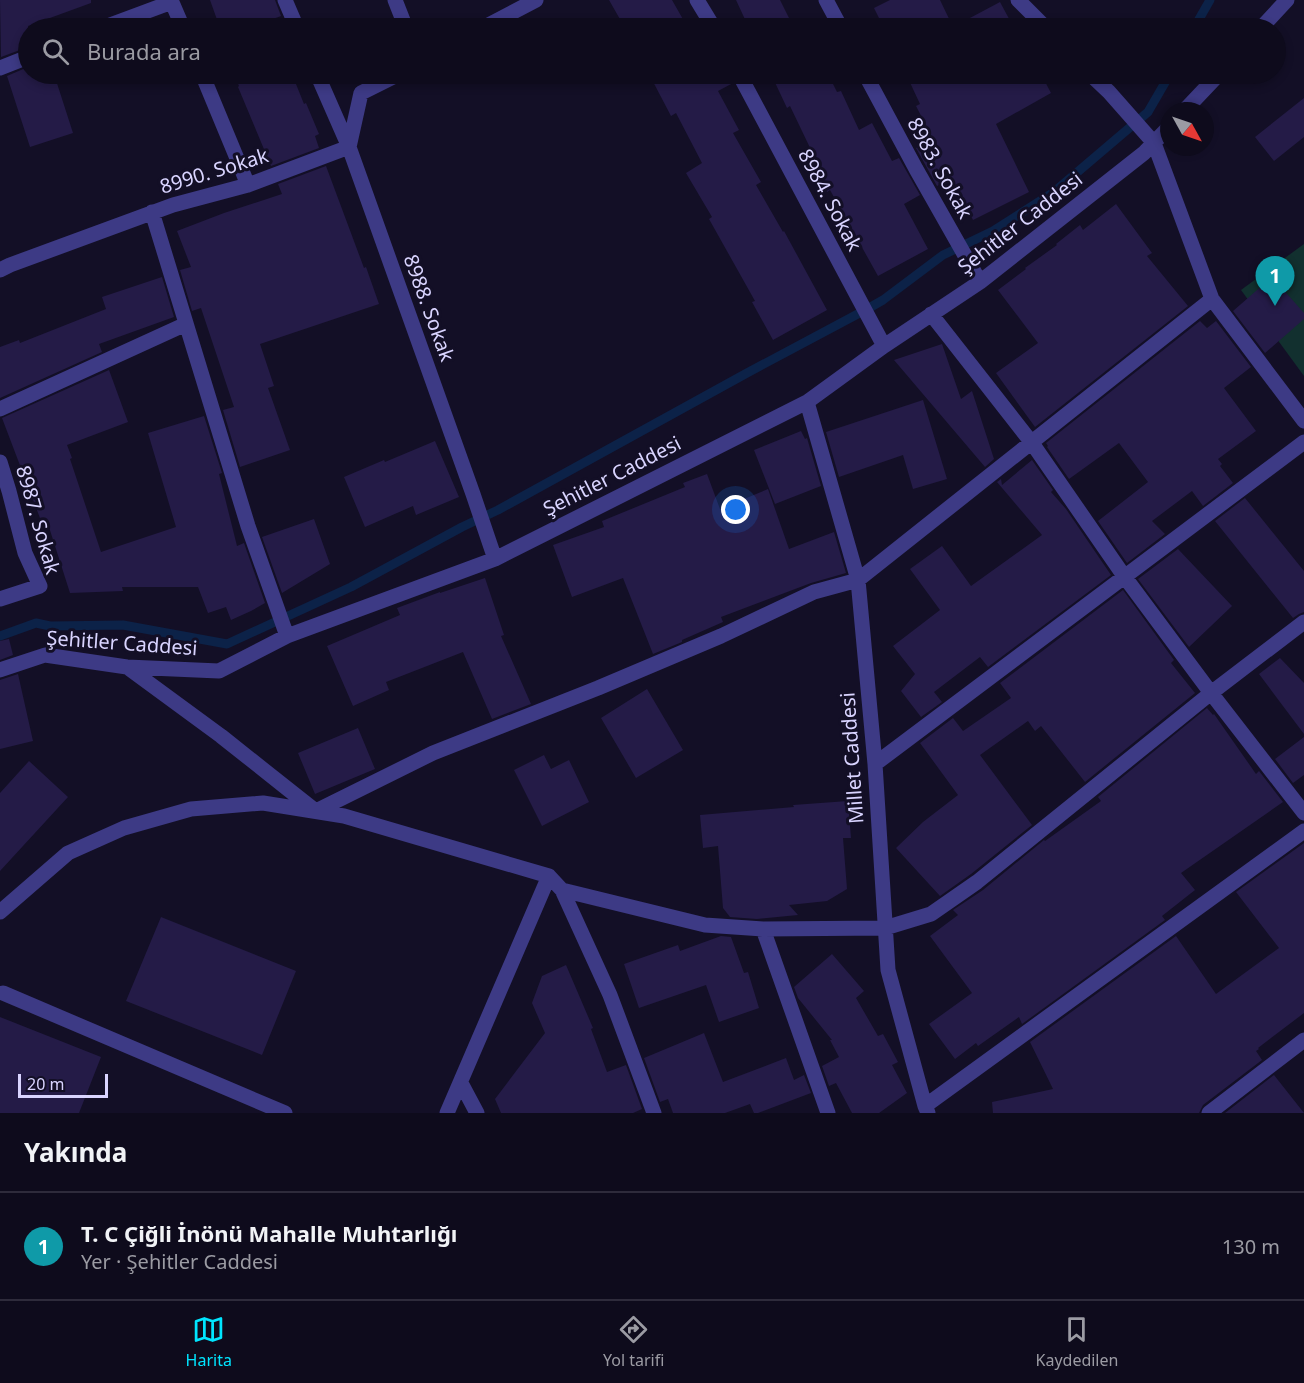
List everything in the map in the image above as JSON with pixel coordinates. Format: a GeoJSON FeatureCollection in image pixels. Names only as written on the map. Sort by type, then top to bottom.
{"type":"FeatureCollection","features":[{"type":"Feature","properties":{"kind":"street"},"geometry":{"type":"LineString","coordinates":[[285,0],[293,18]]}},
{"type":"Feature","properties":{"kind":"street"},"geometry":{"type":"LineString","coordinates":[[395,0],[402,18]]}},
{"type":"Feature","properties":{"kind":"street"},"geometry":{"type":"LineString","coordinates":[[502,18],[536,0]]}},
{"type":"Feature","properties":{"kind":"street"},"geometry":{"type":"LineString","coordinates":[[697,0],[708,18]]}},
{"type":"Feature","properties":{"kind":"street"},"geometry":{"type":"LineString","coordinates":[[826,0],[836,18]]}},
{"type":"Feature","properties":{"kind":"street"},"geometry":{"type":"LineString","coordinates":[[1018,0],[1036,18]]}},
{"type":"Feature","properties":{"kind":"street"},"geometry":{"type":"LineString","coordinates":[[1270,18],[1287,0]]}},
{"type":"Feature","properties":{"kind":"street"},"geometry":{"type":"LineString","coordinates":[[128,18],[171,1],[179,18]]}},
{"type":"Feature","properties":{"kind":"street"},"geometry":{"type":"LineString","coordinates":[[0,68],[18,61]]}},
{"type":"Feature","properties":{"kind":"street"},"geometry":{"type":"LineString","coordinates":[[206,84],[248,186]]}},
{"type":"Feature","properties":{"kind":"street","name":"8988. Sokak"},"geometry":{"type":"LineString","coordinates":[[321,84],[349,147],[495,559]]}},
{"type":"Feature","properties":{"kind":"street"},"geometry":{"type":"LineString","coordinates":[[349,147],[361,93],[379,84]]}},
{"type":"Feature","properties":{"kind":"street","name":"8984. Sokak"},"geometry":{"type":"LineString","coordinates":[[745,84],[884,346]]}},
{"type":"Feature","properties":{"kind":"street","name":"8983. Sokak"},"geometry":{"type":"LineString","coordinates":[[870,84],[980,282]]}},
{"type":"Feature","properties":{"kind":"street"},"geometry":{"type":"LineString","coordinates":[[1101,84],[1154,143],[1212,299],[1304,421]]}},
{"type":"Feature","properties":{"kind":"street"},"geometry":{"type":"LineString","coordinates":[[1193,102],[1210,84]]}},
{"type":"Feature","properties":{"kind":"street","name":"Şehitler Caddesi"},"geometry":{"type":"LineString","coordinates":[[0,670],[45,655],[127,667],[219,671],[287,635],[495,559],[807,402],[884,346],[980,282],[1144,153],[1160,137]]}},
{"type":"Feature","properties":{"kind":"street","name":"8990. Sokak"},"geometry":{"type":"LineString","coordinates":[[0,270],[152,212],[248,186],[349,147]]}},
{"type":"Feature","properties":{"kind":"street"},"geometry":{"type":"LineString","coordinates":[[152,212],[248,526],[287,635]]}},
{"type":"Feature","properties":{"kind":"street"},"geometry":{"type":"LineString","coordinates":[[316,811],[433,753],[598,688],[721,636],[814,592],[858,580],[1212,299]]}},
{"type":"Feature","properties":{"kind":"street"},"geometry":{"type":"LineString","coordinates":[[931,314],[1032,443],[1124,576],[1304,813]]}},
{"type":"Feature","properties":{"kind":"street"},"geometry":{"type":"LineString","coordinates":[[0,409],[186,324]]}},
{"type":"Feature","properties":{"kind":"street","name":"Millet Caddesi"},"geometry":{"type":"LineString","coordinates":[[807,402],[858,580],[875,764],[888,970],[926,1110]]}},
{"type":"Feature","properties":{"kind":"street"},"geometry":{"type":"LineString","coordinates":[[875,764],[1304,442]]}},
{"type":"Feature","properties":{"kind":"street","name":"8987. Sokak"},"geometry":{"type":"LineString","coordinates":[[0,462],[26,553],[40,586],[0,599]]}},
{"type":"Feature","properties":{"kind":"street"},"geometry":{"type":"LineString","coordinates":[[562,890],[705,926],[763,929],[885,928],[931,914],[977,882],[1211,693],[1304,622]]}},
{"type":"Feature","properties":{"kind":"street"},"geometry":{"type":"LineString","coordinates":[[127,667],[221,736],[316,811]]}},
{"type":"Feature","properties":{"kind":"street"},"geometry":{"type":"LineString","coordinates":[[0,912],[68,853],[124,828],[191,809],[263,803],[344,816],[549,876],[562,890],[610,995],[654,1113]]}},
{"type":"Feature","properties":{"kind":"street"},"geometry":{"type":"LineString","coordinates":[[926,1110],[1304,831]]}},
{"type":"Feature","properties":{"kind":"street"},"geometry":{"type":"LineString","coordinates":[[447,1113],[549,876]]}},
{"type":"Feature","properties":{"kind":"street"},"geometry":{"type":"LineString","coordinates":[[763,929],[828,1113]]}},
{"type":"Feature","properties":{"kind":"street"},"geometry":{"type":"LineString","coordinates":[[3,993],[285,1113]]}},
{"type":"Feature","properties":{"kind":"street"},"geometry":{"type":"LineString","coordinates":[[1209,1113],[1304,1040]]}},
{"type":"Feature","properties":{"kind":"street"},"geometry":{"type":"LineString","coordinates":[[461,1083],[477,1113]]}},
{"type":"Feature","properties":{"kind":"green space"},"geometry":{"type":"Polygon","coordinates":[[[1304,244],[1304,376],[1241,290],[1304,244]]]}},
{"type":"Feature","properties":{"kind":"building"},"geometry":{"type":"Polygon","coordinates":[[[0,0],[91,0],[91,3],[50,18],[18,18],[18,51],[1,57],[0,0]]]}},
{"type":"Feature","properties":{"kind":"building"},"geometry":{"type":"Polygon","coordinates":[[[210,0],[275,0],[281,16],[276,18],[216,18],[210,0]]]}},
{"type":"Feature","properties":{"kind":"building"},"geometry":{"type":"Polygon","coordinates":[[[609,0],[672,0],[682,18],[619,18],[609,0]]]}},
{"type":"Feature","properties":{"kind":"building"},"geometry":{"type":"Polygon","coordinates":[[[736,0],[780,0],[789,18],[744,18],[736,0]]]}},
{"type":"Feature","properties":{"kind":"building"},"geometry":{"type":"Polygon","coordinates":[[[890,0],[940,0],[949,18],[879,18],[874,8],[890,0]]]}},
{"type":"Feature","properties":{"kind":"building"},"geometry":{"type":"Polygon","coordinates":[[[1000,2],[1009,18],[970,18],[1000,2]]]}},
{"type":"Feature","properties":{"kind":"building"},"geometry":{"type":"Polygon","coordinates":[[[18,71],[18,84],[57,84],[73,133],[30,147],[7,76],[18,71]]]}},
{"type":"Feature","properties":{"kind":"building"},"geometry":{"type":"Polygon","coordinates":[[[238,84],[296,84],[319,134],[315,136],[319,148],[271,166],[238,84]]]}},
{"type":"Feature","properties":{"kind":"building"},"geometry":{"type":"Polygon","coordinates":[[[654,84],[731,84],[718,91],[739,130],[733,133],[761,182],[756,185],[827,310],[773,340],[752,302],[755,301],[709,219],[712,217],[686,173],[702,163],[676,113],[671,116],[654,84]]]}},
{"type":"Feature","properties":{"kind":"building"},"geometry":{"type":"Polygon","coordinates":[[[776,84],[833,84],[837,92],[841,91],[859,130],[872,123],[892,161],[899,158],[920,195],[904,204],[928,249],[878,276],[830,190],[827,192],[808,157],[813,154],[790,106],[787,108],[776,84]]]}},
{"type":"Feature","properties":{"kind":"building"},"geometry":{"type":"Polygon","coordinates":[[[911,84],[1046,84],[1051,93],[996,124],[1029,192],[973,220],[952,178],[937,186],[916,148],[933,139],[916,106],[920,104],[911,84]]]}},
{"type":"Feature","properties":{"kind":"building"},"geometry":{"type":"Polygon","coordinates":[[[1304,98],[1304,137],[1274,161],[1255,137],[1304,98]]]}},
{"type":"Feature","properties":{"kind":"building"},"geometry":{"type":"Polygon","coordinates":[[[326,166],[379,304],[260,344],[274,386],[268,388],[290,450],[240,467],[223,410],[234,407],[201,308],[192,311],[180,270],[191,267],[177,231],[282,194],[278,184],[326,166]]]}},
{"type":"Feature","properties":{"kind":"building"},"geometry":{"type":"Polygon","coordinates":[[[1116,204],[1152,253],[1147,256],[1188,306],[1035,427],[996,373],[1038,343],[998,290],[1080,225],[1083,230],[1116,204]]]}},
{"type":"Feature","properties":{"kind":"building"},"geometry":{"type":"Polygon","coordinates":[[[162,277],[174,317],[99,344],[102,352],[0,398],[0,347],[19,340],[20,343],[106,309],[102,297],[162,277]]]}},
{"type":"Feature","properties":{"kind":"building"},"geometry":{"type":"Polygon","coordinates":[[[1272,277],[1304,313],[1304,319],[1265,353],[1233,311],[1272,277]]]}},
{"type":"Feature","properties":{"kind":"building"},"geometry":{"type":"Polygon","coordinates":[[[1200,321],[1207,328],[1216,321],[1251,367],[1224,388],[1256,431],[1218,459],[1222,464],[1220,466],[1233,483],[1203,506],[1192,491],[1152,521],[1165,534],[1127,563],[1098,521],[1148,482],[1119,443],[1069,479],[1046,443],[1200,321]]]}},
{"type":"Feature","properties":{"kind":"building"},"geometry":{"type":"Polygon","coordinates":[[[942,344],[961,399],[972,391],[994,459],[985,467],[894,360],[942,344]]]}},
{"type":"Feature","properties":{"kind":"building"},"geometry":{"type":"Polygon","coordinates":[[[109,370],[128,422],[67,445],[101,552],[176,527],[148,433],[204,416],[222,473],[219,474],[237,546],[244,543],[265,603],[231,620],[226,607],[208,613],[198,587],[122,587],[123,591],[70,593],[48,524],[43,526],[2,418],[109,370]]]}},
{"type":"Feature","properties":{"kind":"building"},"geometry":{"type":"Polygon","coordinates":[[[923,400],[947,479],[913,489],[903,455],[839,477],[826,432],[923,400]]]}},
{"type":"Feature","properties":{"kind":"building"},"geometry":{"type":"Polygon","coordinates":[[[801,431],[805,439],[807,438],[821,486],[775,504],[754,450],[801,431]]]}},
{"type":"Feature","properties":{"kind":"building"},"geometry":{"type":"Polygon","coordinates":[[[435,441],[459,497],[416,515],[413,506],[365,527],[344,477],[435,441]]]}},
{"type":"Feature","properties":{"kind":"building"},"geometry":{"type":"Polygon","coordinates":[[[1032,460],[1053,490],[1051,492],[1066,509],[1111,575],[988,667],[980,657],[934,692],[942,702],[921,717],[901,691],[915,674],[893,646],[940,610],[910,569],[942,546],[971,586],[1042,535],[997,482],[1001,479],[1002,485],[1032,460]]]}},
{"type":"Feature","properties":{"kind":"building"},"geometry":{"type":"Polygon","coordinates":[[[707,474],[720,509],[768,489],[789,549],[834,532],[846,573],[811,583],[721,617],[723,622],[653,654],[623,578],[572,597],[553,545],[604,527],[602,521],[685,487],[683,483],[707,474]]]}},
{"type":"Feature","properties":{"kind":"building"},"geometry":{"type":"Polygon","coordinates":[[[1245,498],[1304,571],[1304,612],[1293,618],[1215,521],[1245,498]]]}},
{"type":"Feature","properties":{"kind":"building"},"geometry":{"type":"Polygon","coordinates":[[[314,519],[330,564],[282,593],[262,537],[314,519]]]}},
{"type":"Feature","properties":{"kind":"building"},"geometry":{"type":"Polygon","coordinates":[[[1178,549],[1232,606],[1189,647],[1138,579],[1178,549]]]}},
{"type":"Feature","properties":{"kind":"building"},"geometry":{"type":"Polygon","coordinates":[[[485,578],[504,635],[501,636],[531,704],[492,719],[463,652],[386,682],[389,690],[353,706],[327,646],[400,615],[397,608],[485,578]]]}},
{"type":"Feature","properties":{"kind":"building"},"geometry":{"type":"Polygon","coordinates":[[[1123,590],[1174,660],[1171,663],[1195,693],[1085,782],[1041,726],[1035,731],[1028,721],[980,755],[1032,825],[940,896],[896,848],[923,822],[958,795],[920,743],[953,718],[963,731],[1011,698],[1000,683],[1123,590]]]}},
{"type":"Feature","properties":{"kind":"building"},"geometry":{"type":"Polygon","coordinates":[[[9,639],[13,655],[0,660],[0,641],[9,639]]]}},
{"type":"Feature","properties":{"kind":"building"},"geometry":{"type":"Polygon","coordinates":[[[1280,658],[1304,683],[1304,734],[1259,674],[1280,658]]]}},
{"type":"Feature","properties":{"kind":"building"},"geometry":{"type":"Polygon","coordinates":[[[18,674],[33,741],[0,749],[0,680],[18,674]]]}},
{"type":"Feature","properties":{"kind":"building"},"geometry":{"type":"Polygon","coordinates":[[[647,689],[683,750],[636,778],[601,718],[647,689]]]}},
{"type":"Feature","properties":{"kind":"building"},"geometry":{"type":"Polygon","coordinates":[[[1207,708],[1214,714],[1256,774],[1259,771],[1283,802],[1181,873],[1195,890],[1162,916],[1165,920],[1022,1024],[1019,1017],[978,1046],[976,1043],[955,1059],[929,1024],[972,993],[930,936],[958,915],[953,910],[983,890],[1044,840],[1101,801],[1098,797],[1207,708]]]}},
{"type":"Feature","properties":{"kind":"building"},"geometry":{"type":"Polygon","coordinates":[[[358,728],[375,769],[315,794],[298,753],[358,728]]]}},
{"type":"Feature","properties":{"kind":"building"},"geometry":{"type":"Polygon","coordinates":[[[1304,737],[1304,775],[1293,783],[1275,759],[1304,737]]]}},
{"type":"Feature","properties":{"kind":"building"},"geometry":{"type":"Polygon","coordinates":[[[544,755],[551,769],[569,760],[589,802],[542,826],[514,770],[544,755]]]}},
{"type":"Feature","properties":{"kind":"building"},"geometry":{"type":"Polygon","coordinates":[[[29,761],[68,797],[0,871],[0,793],[29,761]]]}},
{"type":"Feature","properties":{"kind":"building"},"geometry":{"type":"Polygon","coordinates":[[[848,801],[851,838],[843,838],[847,889],[827,901],[789,905],[798,915],[757,919],[730,917],[723,908],[718,846],[703,848],[700,815],[848,801]]]}},
{"type":"Feature","properties":{"kind":"building"},"geometry":{"type":"Polygon","coordinates":[[[1304,843],[1304,1013],[1258,1048],[1256,1051],[1262,1060],[1203,1105],[1199,1113],[993,1113],[992,1102],[1053,1089],[1030,1042],[1176,936],[1216,994],[1279,948],[1236,892],[1304,843]]]}},
{"type":"Feature","properties":{"kind":"building"},"geometry":{"type":"Polygon","coordinates":[[[161,917],[296,971],[262,1055],[126,1001],[161,917]]]}},
{"type":"Feature","properties":{"kind":"building"},"geometry":{"type":"Polygon","coordinates":[[[721,936],[731,937],[744,973],[748,972],[759,1008],[719,1022],[706,985],[639,1008],[624,964],[678,945],[680,951],[721,936]]]}},
{"type":"Feature","properties":{"kind":"building"},"geometry":{"type":"Polygon","coordinates":[[[832,954],[864,991],[856,998],[878,1036],[883,1034],[898,1062],[892,1065],[907,1093],[879,1113],[852,1113],[836,1083],[829,1086],[822,1066],[839,1057],[830,1040],[832,1040],[798,998],[794,987],[832,954]]]}},
{"type":"Feature","properties":{"kind":"building"},"geometry":{"type":"Polygon","coordinates":[[[566,965],[593,1028],[591,1029],[607,1072],[626,1065],[642,1109],[633,1113],[501,1113],[495,1099],[545,1033],[532,1003],[542,976],[566,965]]]}},
{"type":"Feature","properties":{"kind":"building"},"geometry":{"type":"Polygon","coordinates":[[[0,1017],[101,1057],[79,1113],[0,1113],[0,1017]]]}},
{"type":"Feature","properties":{"kind":"building"},"geometry":{"type":"Polygon","coordinates":[[[704,1033],[723,1082],[786,1058],[794,1080],[804,1075],[811,1093],[758,1113],[754,1113],[750,1104],[725,1113],[673,1113],[668,1099],[660,1102],[644,1058],[704,1033]]]}},
{"type":"Feature","properties":{"kind":"building"},"geometry":{"type":"Polygon","coordinates":[[[1274,1075],[1304,1113],[1225,1113],[1274,1075]]]}},
{"type":"Feature","properties":{"kind":"waterway"},"geometry":{"type":"LineString","coordinates":[[1200,18],[1210,0]]}},
{"type":"Feature","properties":{"kind":"waterway"},"geometry":{"type":"LineString","coordinates":[[0,636],[36,623],[50,626],[123,625],[227,644],[351,587],[498,510],[883,300],[943,255],[993,231],[1054,192],[1148,112],[1164,84]]}},
{"type":"Feature","properties":{"kind":"place","name":"T. C Çiğli İnönü Mahalle Muhtarlığı"},"geometry":{"type":"Point","coordinates":[1275,306]}}]}
